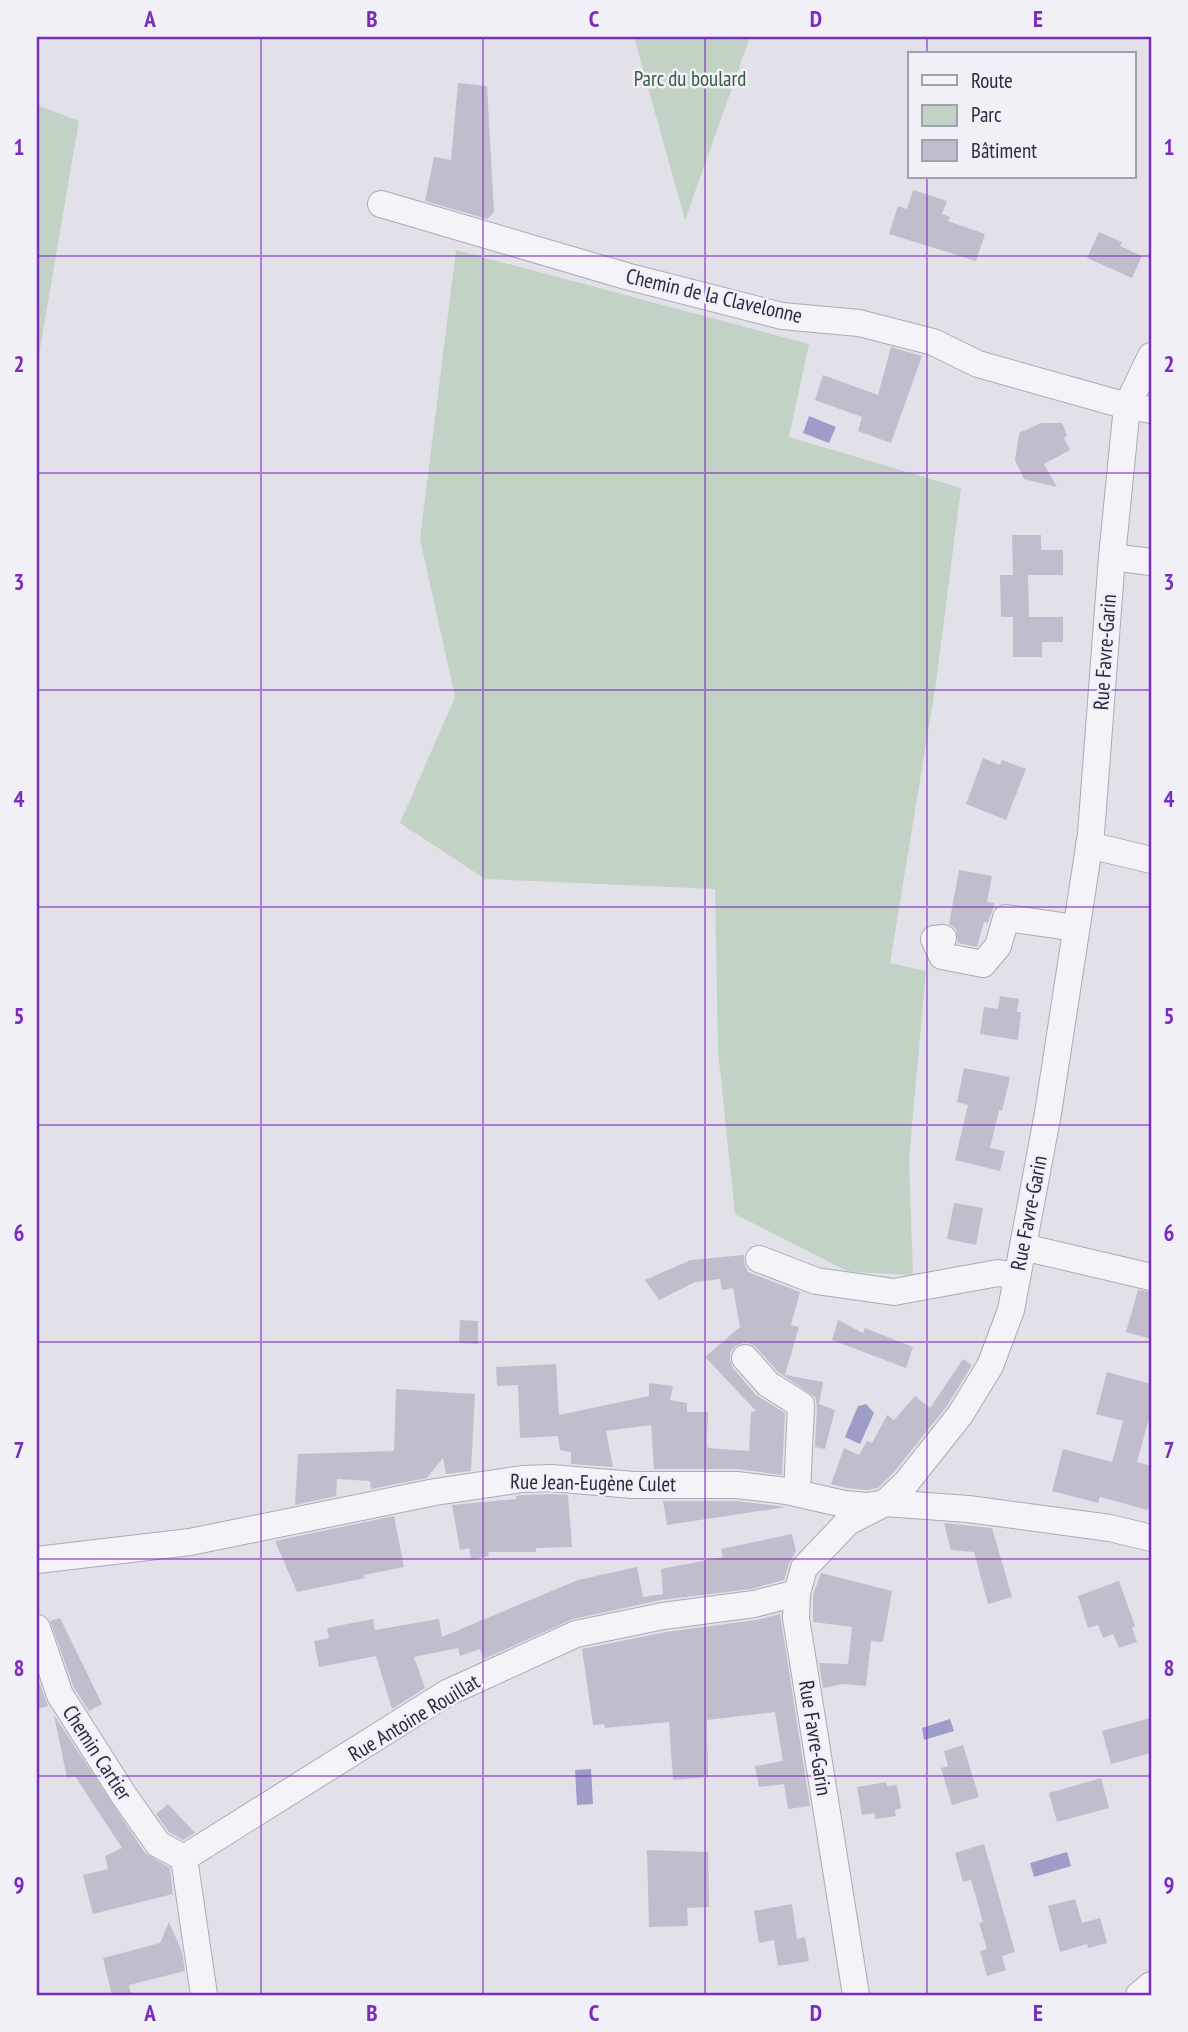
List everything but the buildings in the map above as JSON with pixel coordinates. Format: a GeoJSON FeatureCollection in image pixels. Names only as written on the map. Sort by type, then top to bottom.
{"type":"FeatureCollection","features":[{"type":"Feature","properties":{"kind":"street","name":"Chemin de la Clavelonne"},"geometry":{"type":"LineString","coordinates":[[381,204],[626,276],[782,316],[859,323],[933,342],[978,363],[1139,408]]}},
{"type":"Feature","properties":{"kind":"street","name":"Rue Favre-Garin"},"geometry":{"type":"LineString","coordinates":[[856,1995],[796,1618],[797,1593],[804,1568],[848,1522],[885,1503],[906,1483],[960,1415],[990,1366],[1011,1310],[1048,1113],[1090,840],[1112,557],[1151,356]]}},
{"type":"Feature","properties":{"kind":"street"},"geometry":{"type":"LineString","coordinates":[[1112,557],[1151,562]]}},
{"type":"Feature","properties":{"kind":"street"},"geometry":{"type":"LineString","coordinates":[[1090,840],[1151,848]]}},
{"type":"Feature","properties":{"kind":"street"},"geometry":{"type":"LineString","coordinates":[[1090,840],[1151,860]]}},
{"type":"Feature","properties":{"kind":"street"},"geometry":{"type":"LineString","coordinates":[[943,939],[934,939],[942,956],[983,964],[998,946],[1006,918],[1076,928]]}},
{"type":"Feature","properties":{"kind":"street"},"geometry":{"type":"LineString","coordinates":[[1023,1247],[1151,1277]]}},
{"type":"Feature","properties":{"kind":"street"},"geometry":{"type":"LineString","coordinates":[[759,1259],[816,1280],[894,1293],[998,1273],[1017,1276]]}},
{"type":"Feature","properties":{"kind":"street"},"geometry":{"type":"LineString","coordinates":[[745,1358],[768,1384],[801,1405],[797,1493]]}},
{"type":"Feature","properties":{"kind":"street","name":"Rue Jean-Eugène Culet"},"geometry":{"type":"LineString","coordinates":[[37,1560],[190,1542],[435,1492],[522,1479],[551,1478],[633,1485],[737,1485],[797,1493],[845,1504],[868,1506],[885,1503],[1007,1514],[1110,1528],[1151,1538]]}},
{"type":"Feature","properties":{"kind":"street","name":"Rue Antoine Rouillat"},"geometry":{"type":"LineString","coordinates":[[184,1858],[447,1693],[576,1634],[663,1616],[754,1604],[797,1593]]}},
{"type":"Feature","properties":{"kind":"street","name":"Chemin Cartier"},"geometry":{"type":"LineString","coordinates":[[37,1629],[60,1695],[123,1794],[158,1844],[184,1858]]}},
{"type":"Feature","properties":{"kind":"street"},"geometry":{"type":"LineString","coordinates":[[184,1858],[204,1995]]}},
{"type":"Feature","properties":{"kind":"street"},"geometry":{"type":"LineString","coordinates":[[1139,1995],[1151,1985]]}},
{"type":"Feature","properties":{"kind":"green space","name":"Parc du boulard"},"geometry":{"type":"Polygon","coordinates":[[[634,37],[750,37],[685,220],[634,37]]]}},
{"type":"Feature","properties":{"kind":"green space"},"geometry":{"type":"Polygon","coordinates":[[[37,105],[79,121],[37,366],[37,105]]]}},
{"type":"Feature","properties":{"kind":"green space"},"geometry":{"type":"Polygon","coordinates":[[[456,250],[809,344],[789,437],[961,488],[936,683],[890,963],[926,971],[909,1159],[913,1275],[849,1272],[735,1214],[718,1051],[715,889],[485,879],[400,823],[455,697],[420,539],[456,250]]]}},
{"type":"Feature","properties":{"kind":"water"},"geometry":{"type":"Polygon","coordinates":[[[809,416],[836,427],[829,443],[803,433],[809,416]]]}},
{"type":"Feature","properties":{"kind":"water"},"geometry":{"type":"Polygon","coordinates":[[[866,1404],[874,1413],[860,1444],[845,1437],[858,1406],[866,1404]]]}},
{"type":"Feature","properties":{"kind":"water"},"geometry":{"type":"Polygon","coordinates":[[[950,1719],[954,1731],[924,1740],[922,1728],[950,1719]]]}},
{"type":"Feature","properties":{"kind":"water"},"geometry":{"type":"Polygon","coordinates":[[[591,1769],[593,1804],[577,1805],[575,1770],[591,1769]]]}},
{"type":"Feature","properties":{"kind":"water"},"geometry":{"type":"Polygon","coordinates":[[[1067,1852],[1071,1866],[1034,1877],[1030,1863],[1067,1852]]]}}]}
